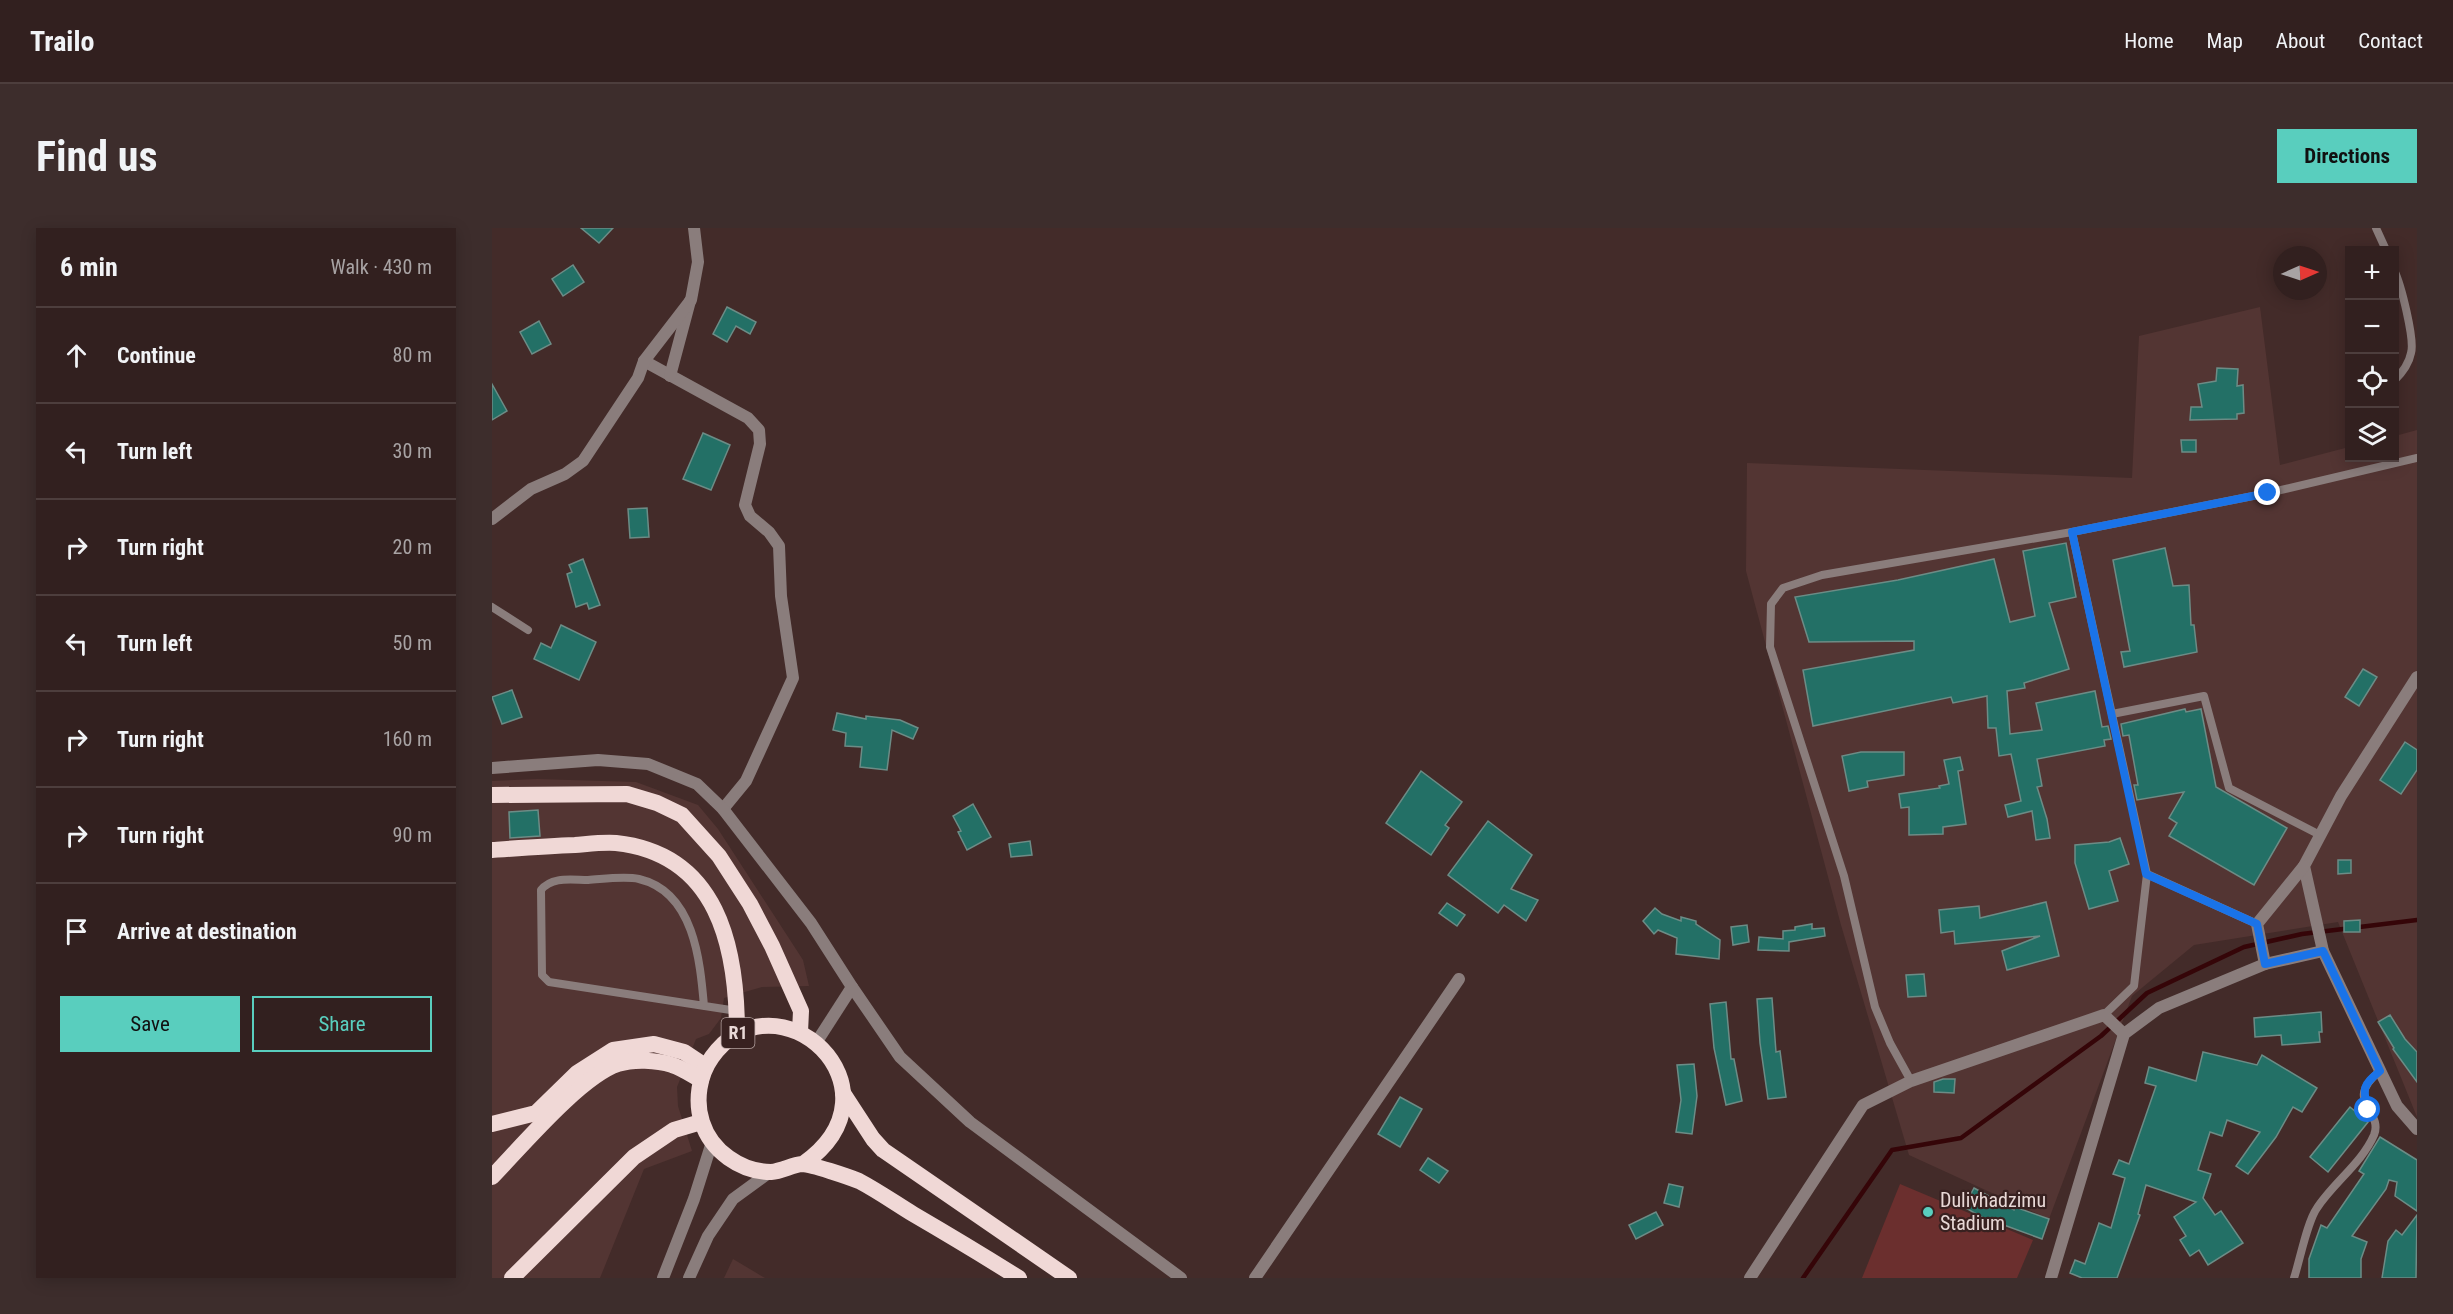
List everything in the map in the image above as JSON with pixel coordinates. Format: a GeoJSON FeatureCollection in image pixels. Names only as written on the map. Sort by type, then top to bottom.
{"type":"FeatureCollection","features":[{"type":"Feature","properties":{"kind":"highway"},"geometry":{"type":"LineString","coordinates":[[492,795],[627,794],[657,803],[682,815],[719,856],[750,904],[801,1011],[800,1032]]}},
{"type":"Feature","properties":{"kind":"highway","name":"R1"},"geometry":{"type":"LineString","coordinates":[[492,849],[614,843],[647,849],[681,868],[705,891],[722,923],[731,954],[737,1034]]}},
{"type":"Feature","properties":{"kind":"highway","name":"R1"},"geometry":{"type":"LineString","coordinates":[[780,1026],[800,1032],[830,1057],[839,1074],[843,1093],[841,1115],[834,1135],[820,1152],[803,1164],[787,1170],[770,1172],[748,1168],[728,1158],[712,1142],[701,1122],[698,1088],[703,1073],[719,1047],[737,1034],[758,1027],[780,1026]]}},
{"type":"Feature","properties":{"kind":"highway","name":"R1"},"geometry":{"type":"LineString","coordinates":[[492,1125],[536,1113],[577,1073],[613,1050],[654,1044],[684,1052],[703,1073]]}},
{"type":"Feature","properties":{"kind":"highway"},"geometry":{"type":"LineString","coordinates":[[492,1177],[560,1106],[597,1075],[618,1064],[641,1061],[673,1065],[703,1073]]}},
{"type":"Feature","properties":{"kind":"highway","name":"R1"},"geometry":{"type":"LineString","coordinates":[[843,1093],[873,1139],[883,1150],[1069,1278]]}},
{"type":"Feature","properties":{"kind":"highway"},"geometry":{"type":"LineString","coordinates":[[512,1278],[634,1157],[674,1130],[701,1122]]}},
{"type":"Feature","properties":{"kind":"highway"},"geometry":{"type":"LineString","coordinates":[[803,1164],[859,1181],[1019,1278]]}},
{"type":"Feature","properties":{"kind":"street"},"geometry":{"type":"LineString","coordinates":[[670,376],[691,300],[698,262],[694,228]]}},
{"type":"Feature","properties":{"kind":"street"},"geometry":{"type":"LineString","coordinates":[[492,519],[531,489],[564,474],[584,461],[638,378],[644,361],[691,300]]}},
{"type":"Feature","properties":{"kind":"street"},"geometry":{"type":"LineString","coordinates":[[644,361],[748,418],[759,430],[760,444],[745,506],[750,516],[769,532],[779,546],[781,596],[793,678],[746,781],[723,809]]}},
{"type":"Feature","properties":{"kind":"street"},"geometry":{"type":"LineString","coordinates":[[2265,964],[2258,930],[2304,866],[2341,796],[2417,677]]}},
{"type":"Feature","properties":{"kind":"street"},"geometry":{"type":"LineString","coordinates":[[492,768],[598,760],[648,764],[697,784],[723,809],[811,923],[900,1057],[970,1122],[1181,1278]]}},
{"type":"Feature","properties":{"kind":"street"},"geometry":{"type":"LineString","coordinates":[[2304,866],[2321,945],[2397,1106],[2417,1129]]}},
{"type":"Feature","properties":{"kind":"street"},"geometry":{"type":"LineString","coordinates":[[1750,1278],[1863,1105],[1911,1082],[2114,1024],[2265,964],[2321,945]]}},
{"type":"Feature","properties":{"kind":"street"},"geometry":{"type":"LineString","coordinates":[[1255,1278],[1459,979]]}},
{"type":"Feature","properties":{"kind":"street"},"geometry":{"type":"LineString","coordinates":[[816,1043],[852,987]]}},
{"type":"Feature","properties":{"kind":"street"},"geometry":{"type":"LineString","coordinates":[[2052,1278],[2114,1024]]}},
{"type":"Feature","properties":{"kind":"street"},"geometry":{"type":"LineString","coordinates":[[663,1278],[694,1199],[712,1142]]}},
{"type":"Feature","properties":{"kind":"street"},"geometry":{"type":"LineString","coordinates":[[689,1278],[708,1236],[733,1199],[770,1172]]}},
{"type":"Feature","properties":{"kind":"lane"},"geometry":{"type":"LineString","coordinates":[[2376,228],[2384,246]]}},
{"type":"Feature","properties":{"kind":"lane"},"geometry":{"type":"LineString","coordinates":[[2399,280],[2412,351],[2404,372],[2399,376]]}},
{"type":"Feature","properties":{"kind":"lane"},"geometry":{"type":"LineString","coordinates":[[2399,460],[2417,458]]}},
{"type":"Feature","properties":{"kind":"lane"},"geometry":{"type":"LineString","coordinates":[[1911,1082],[1890,1043],[1875,1007],[1844,876],[1770,647],[1771,604],[1783,588],[1821,575],[2072,532],[2268,493],[2382,462]]}},
{"type":"Feature","properties":{"kind":"lane"},"geometry":{"type":"LineString","coordinates":[[2072,532],[2146,874],[2134,986],[2114,1024]]}},
{"type":"Feature","properties":{"kind":"lane"},"geometry":{"type":"LineString","coordinates":[[492,607],[528,630]]}},
{"type":"Feature","properties":{"kind":"lane"},"geometry":{"type":"LineString","coordinates":[[2112,714],[2204,696],[2229,788],[2320,835]]}},
{"type":"Feature","properties":{"kind":"lane"},"geometry":{"type":"LineString","coordinates":[[2146,874],[2258,930]]}},
{"type":"Feature","properties":{"kind":"lane"},"geometry":{"type":"LineString","coordinates":[[704,1006],[700,964],[691,930],[676,902],[659,887],[638,879],[569,880],[552,881],[541,890],[542,975],[549,982],[704,1006],[737,1011]]}},
{"type":"Feature","properties":{"kind":"lane"},"geometry":{"type":"LineString","coordinates":[[2294,1278],[2315,1210],[2366,1149],[2375,1133],[2374,1123],[2363,1093],[2367,1081],[2380,1071]]}},
{"type":"Feature","properties":{"kind":"shaded area"},"geometry":{"type":"Polygon","coordinates":[[[2260,307],[2280,465],[2345,448],[2345,462],[2399,462],[2399,435],[2417,430],[2417,1117],[2338,922],[2194,945],[2132,996],[2049,1219],[1909,1155],[1841,925],[1746,571],[1747,463],[2132,478],[2139,336],[2260,307]]]}},
{"type":"Feature","properties":{"kind":"shaded area"},"geometry":{"type":"Polygon","coordinates":[[[537,779],[636,782],[698,805],[718,829],[803,960],[809,986],[762,987],[724,998],[721,1018],[709,1034],[696,1039],[677,1087],[678,1106],[692,1151],[644,1169],[600,1278],[492,1278],[492,781],[537,779]]]}},
{"type":"Feature","properties":{"kind":"shaded area","name":"Dulivhadzimu Stadium"},"geometry":{"type":"Polygon","coordinates":[[[1900,1184],[2033,1240],[2017,1278],[1862,1278],[1900,1184]]]}},
{"type":"Feature","properties":{"kind":"shaded area"},"geometry":{"type":"Polygon","coordinates":[[[733,1259],[765,1278],[724,1278],[733,1259]]]}},
{"type":"Feature","properties":{"kind":"building"},"geometry":{"type":"Polygon","coordinates":[[[581,228],[613,228],[599,243],[581,228]]]}},
{"type":"Feature","properties":{"kind":"building"},"geometry":{"type":"Polygon","coordinates":[[[573,265],[584,282],[563,296],[552,279],[573,265]]]}},
{"type":"Feature","properties":{"kind":"building"},"geometry":{"type":"Polygon","coordinates":[[[727,307],[756,322],[750,334],[736,326],[727,342],[713,334],[727,307]]]}},
{"type":"Feature","properties":{"kind":"building"},"geometry":{"type":"Polygon","coordinates":[[[539,321],[551,344],[532,354],[520,332],[539,321]]]}},
{"type":"Feature","properties":{"kind":"building"},"geometry":{"type":"Polygon","coordinates":[[[2217,368],[2238,369],[2237,386],[2243,385],[2244,413],[2237,414],[2237,419],[2190,420],[2191,407],[2202,407],[2198,384],[2216,381],[2217,368]]]}},
{"type":"Feature","properties":{"kind":"building"},"geometry":{"type":"Polygon","coordinates":[[[492,384],[507,411],[492,420],[492,384]]]}},
{"type":"Feature","properties":{"kind":"building"},"geometry":{"type":"Polygon","coordinates":[[[703,433],[730,445],[711,490],[683,479],[703,433]]]}},
{"type":"Feature","properties":{"kind":"building"},"geometry":{"type":"Polygon","coordinates":[[[2181,440],[2196,440],[2196,452],[2182,452],[2181,440]]]}},
{"type":"Feature","properties":{"kind":"building"},"geometry":{"type":"Polygon","coordinates":[[[647,508],[649,537],[630,538],[628,509],[647,508]]]}},
{"type":"Feature","properties":{"kind":"building"},"geometry":{"type":"Polygon","coordinates":[[[2066,543],[2076,597],[2049,603],[2069,669],[2024,683],[2025,688],[2007,691],[2010,734],[2042,730],[2036,703],[2095,691],[2102,727],[2108,726],[2111,739],[2104,740],[2105,746],[2037,759],[2042,786],[2037,787],[2050,838],[2036,840],[2032,811],[2008,817],[2005,805],[2021,801],[2011,754],[1999,756],[1996,728],[1988,728],[1987,696],[1953,703],[1951,697],[1813,726],[1803,670],[1914,650],[1914,641],[1809,642],[1795,597],[1898,580],[1994,559],[2010,622],[2035,616],[2023,551],[2066,543]]]}},
{"type":"Feature","properties":{"kind":"building"},"geometry":{"type":"Polygon","coordinates":[[[2165,548],[2173,586],[2189,585],[2191,625],[2194,625],[2197,652],[2124,667],[2121,652],[2130,651],[2113,560],[2165,548]]]}},
{"type":"Feature","properties":{"kind":"building"},"geometry":{"type":"Polygon","coordinates":[[[583,559],[600,605],[589,609],[587,603],[576,607],[567,574],[572,572],[569,565],[583,559]]]}},
{"type":"Feature","properties":{"kind":"building"},"geometry":{"type":"Polygon","coordinates":[[[561,625],[596,642],[579,680],[534,659],[541,643],[551,648],[561,625]]]}},
{"type":"Feature","properties":{"kind":"building"},"geometry":{"type":"Polygon","coordinates":[[[2363,669],[2377,677],[2359,706],[2345,697],[2363,669]]]}},
{"type":"Feature","properties":{"kind":"building"},"geometry":{"type":"Polygon","coordinates":[[[512,690],[522,717],[502,724],[492,697],[512,690]]]}},
{"type":"Feature","properties":{"kind":"building"},"geometry":{"type":"Polygon","coordinates":[[[2185,709],[2186,712],[2201,709],[2216,787],[2287,828],[2254,885],[2169,836],[2177,823],[2169,818],[2184,792],[2137,800],[2134,785],[2138,785],[2129,735],[2123,736],[2121,724],[2185,709]]]}},
{"type":"Feature","properties":{"kind":"building"},"geometry":{"type":"Polygon","coordinates":[[[837,713],[866,719],[866,716],[900,720],[918,728],[913,739],[892,730],[887,770],[860,767],[862,747],[845,746],[846,733],[833,730],[837,713]]]}},
{"type":"Feature","properties":{"kind":"building"},"geometry":{"type":"Polygon","coordinates":[[[2405,742],[2417,750],[2417,770],[2401,794],[2380,780],[2405,742]]]}},
{"type":"Feature","properties":{"kind":"building"},"geometry":{"type":"Polygon","coordinates":[[[1861,752],[1904,752],[1904,775],[1867,781],[1868,787],[1849,791],[1842,756],[1861,752]]]}},
{"type":"Feature","properties":{"kind":"building"},"geometry":{"type":"Polygon","coordinates":[[[1960,757],[1963,770],[1958,771],[1966,824],[1943,827],[1943,834],[1909,835],[1909,807],[1901,808],[1899,794],[1940,788],[1939,786],[1949,784],[1944,760],[1960,757]]]}},
{"type":"Feature","properties":{"kind":"building"},"geometry":{"type":"Polygon","coordinates":[[[1421,771],[1462,802],[1445,825],[1449,828],[1431,855],[1386,823],[1421,771]]]}},
{"type":"Feature","properties":{"kind":"building"},"geometry":{"type":"Polygon","coordinates":[[[973,804],[991,837],[967,850],[953,816],[973,804]]]}},
{"type":"Feature","properties":{"kind":"building"},"geometry":{"type":"Polygon","coordinates":[[[538,810],[540,836],[510,838],[509,812],[538,810]]]}},
{"type":"Feature","properties":{"kind":"building"},"geometry":{"type":"Polygon","coordinates":[[[1488,821],[1532,855],[1511,889],[1538,900],[1526,921],[1504,905],[1498,913],[1448,875],[1488,821]]]}},
{"type":"Feature","properties":{"kind":"building"},"geometry":{"type":"Polygon","coordinates":[[[2120,838],[2129,864],[2109,871],[2118,901],[2089,909],[2075,863],[2075,845],[2109,842],[2120,838]]]}},
{"type":"Feature","properties":{"kind":"building"},"geometry":{"type":"Polygon","coordinates":[[[1030,841],[1032,855],[1011,857],[1009,844],[1030,841]]]}},
{"type":"Feature","properties":{"kind":"building"},"geometry":{"type":"Polygon","coordinates":[[[2338,860],[2351,860],[2351,873],[2338,874],[2338,860]]]}},
{"type":"Feature","properties":{"kind":"building"},"geometry":{"type":"Polygon","coordinates":[[[2046,902],[2059,956],[2007,970],[2002,951],[2040,936],[1955,944],[1954,931],[1941,933],[1939,910],[1979,906],[1980,918],[2046,902]]]}},
{"type":"Feature","properties":{"kind":"building"},"geometry":{"type":"Polygon","coordinates":[[[1447,903],[1465,915],[1457,926],[1439,913],[1447,903]]]}},
{"type":"Feature","properties":{"kind":"building"},"geometry":{"type":"Polygon","coordinates":[[[1655,908],[1662,914],[1681,921],[1681,917],[1696,921],[1696,924],[1720,940],[1719,959],[1676,954],[1677,938],[1658,930],[1654,934],[1643,921],[1655,908]]]}},
{"type":"Feature","properties":{"kind":"building"},"geometry":{"type":"Polygon","coordinates":[[[2360,920],[2360,932],[2344,932],[2344,921],[2360,920]]]}},
{"type":"Feature","properties":{"kind":"building"},"geometry":{"type":"Polygon","coordinates":[[[1812,924],[1812,929],[1824,928],[1825,936],[1789,942],[1789,951],[1758,950],[1759,937],[1783,939],[1783,931],[1795,930],[1795,927],[1812,924]]]}},
{"type":"Feature","properties":{"kind":"building"},"geometry":{"type":"Polygon","coordinates":[[[1747,925],[1749,942],[1733,945],[1731,927],[1747,925]]]}},
{"type":"Feature","properties":{"kind":"building"},"geometry":{"type":"Polygon","coordinates":[[[1924,974],[1926,996],[1908,997],[1906,975],[1924,974]]]}},
{"type":"Feature","properties":{"kind":"building"},"geometry":{"type":"Polygon","coordinates":[[[1772,998],[1776,1052],[1780,1051],[1786,1097],[1768,1099],[1760,1043],[1757,999],[1772,998]]]}},
{"type":"Feature","properties":{"kind":"building"},"geometry":{"type":"Polygon","coordinates":[[[1726,1002],[1731,1059],[1734,1059],[1742,1101],[1726,1105],[1714,1048],[1710,1004],[1726,1002]]]}},
{"type":"Feature","properties":{"kind":"building"},"geometry":{"type":"Polygon","coordinates":[[[2321,1012],[2320,1042],[2282,1045],[2281,1035],[2255,1037],[2254,1018],[2321,1012]]]}},
{"type":"Feature","properties":{"kind":"building"},"geometry":{"type":"Polygon","coordinates":[[[2390,1015],[2405,1039],[2417,1052],[2417,1082],[2393,1049],[2378,1022],[2390,1015]]]}},
{"type":"Feature","properties":{"kind":"building"},"geometry":{"type":"Polygon","coordinates":[[[2203,1052],[2257,1065],[2262,1055],[2317,1088],[2302,1112],[2293,1107],[2276,1137],[2248,1174],[2236,1166],[2260,1132],[2227,1120],[2222,1136],[2210,1132],[2198,1170],[2211,1174],[2203,1198],[2215,1215],[2221,1211],[2243,1243],[2208,1265],[2199,1250],[2190,1256],[2180,1240],[2186,1236],[2174,1217],[2196,1202],[2146,1185],[2138,1214],[2140,1215],[2117,1278],[2082,1278],[2070,1273],[2075,1260],[2085,1264],[2099,1223],[2111,1228],[2125,1178],[2113,1174],[2119,1160],[2129,1164],[2156,1086],[2145,1083],[2149,1067],[2196,1081],[2203,1052]]]}},
{"type":"Feature","properties":{"kind":"building"},"geometry":{"type":"Polygon","coordinates":[[[1694,1064],[1697,1096],[1692,1134],[1676,1132],[1681,1100],[1677,1065],[1694,1064]]]}},
{"type":"Feature","properties":{"kind":"building"},"geometry":{"type":"Polygon","coordinates":[[[1955,1079],[1954,1093],[1934,1092],[1934,1082],[1955,1079]]]}},
{"type":"Feature","properties":{"kind":"building"},"geometry":{"type":"Polygon","coordinates":[[[1400,1097],[1422,1109],[1400,1147],[1378,1134],[1400,1097]]]}},
{"type":"Feature","properties":{"kind":"building"},"geometry":{"type":"Polygon","coordinates":[[[2350,1107],[2368,1122],[2328,1172],[2310,1157],[2350,1107]]]}},
{"type":"Feature","properties":{"kind":"building"},"geometry":{"type":"Polygon","coordinates":[[[2380,1137],[2417,1160],[2417,1211],[2395,1196],[2397,1182],[2389,1180],[2386,1189],[2352,1236],[2367,1242],[2361,1259],[2361,1278],[2309,1278],[2309,1259],[2321,1225],[2327,1228],[2364,1174],[2359,1171],[2380,1137]]]}},
{"type":"Feature","properties":{"kind":"building"},"geometry":{"type":"Polygon","coordinates":[[[1428,1158],[1448,1171],[1439,1183],[1420,1170],[1428,1158]]]}},
{"type":"Feature","properties":{"kind":"building"},"geometry":{"type":"Polygon","coordinates":[[[1669,1184],[1683,1187],[1679,1207],[1664,1203],[1669,1184]]]}},
{"type":"Feature","properties":{"kind":"building"},"geometry":{"type":"Polygon","coordinates":[[[1974,1188],[2014,1210],[2015,1207],[2049,1219],[2042,1239],[2001,1224],[1999,1227],[1964,1207],[1974,1188]]]}},
{"type":"Feature","properties":{"kind":"building"},"geometry":{"type":"Polygon","coordinates":[[[1656,1212],[1663,1225],[1636,1239],[1629,1225],[1656,1212]]]}},
{"type":"Feature","properties":{"kind":"building"},"geometry":{"type":"Polygon","coordinates":[[[2417,1215],[2416,1278],[2382,1278],[2388,1241],[2396,1230],[2402,1235],[2417,1215]]]}},
{"type":"Feature","properties":{"kind":"waterway"},"geometry":{"type":"LineString","coordinates":[[1803,1278],[1892,1150],[1961,1138],[2101,1036],[2147,993],[2244,947],[2302,934],[2417,920]]}},
{"type":"Feature","properties":{"kind":"place","name":"Dulivhadzimu Stadium"},"geometry":{"type":"Point","coordinates":[1928,1212]}},
{"type":"Feature","properties":{"kind":"route"},"geometry":{"type":"LineString","coordinates":[[2268,493],[2072,532],[2146,874],[2257,924],[2265,964],[2323,951],[2380,1071],[2367,1081],[2363,1093],[2368,1110]]}}]}
